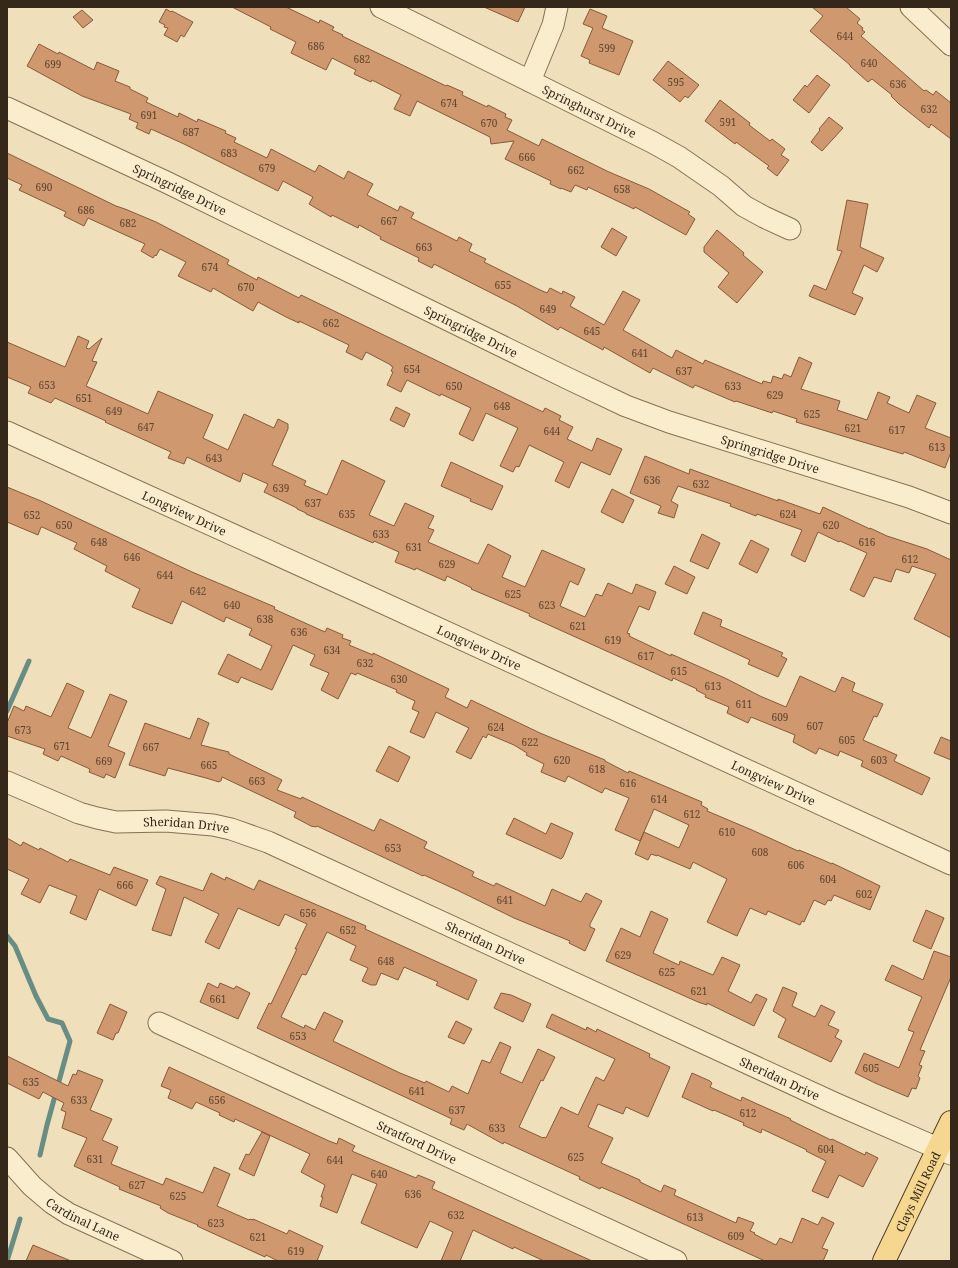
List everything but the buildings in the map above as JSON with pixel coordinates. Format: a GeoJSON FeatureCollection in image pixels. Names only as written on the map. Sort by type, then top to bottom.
{"type":"FeatureCollection","features":[{"type":"Feature","properties":{"kind":"main road","name":"Clays Mill Road"},"geometry":{"type":"LineString","coordinates":[[884,1261],[945,1151],[951,1122]]}},
{"type":"Feature","properties":{"kind":"street","name":"Springhurst Drive"},"geometry":{"type":"LineString","coordinates":[[381,7],[672,153],[721,186],[744,206],[790,229]]}},
{"type":"Feature","properties":{"kind":"street"},"geometry":{"type":"LineString","coordinates":[[530,81],[553,25],[557,7]]}},
{"type":"Feature","properties":{"kind":"street"},"geometry":{"type":"LineString","coordinates":[[911,7],[951,45]]}},
{"type":"Feature","properties":{"kind":"street","name":"Springridge Drive"},"geometry":{"type":"LineString","coordinates":[[7,108],[166,182],[569,380],[626,406],[708,435],[909,498],[951,513]]}},
{"type":"Feature","properties":{"kind":"street","name":"Longview Drive"},"geometry":{"type":"LineString","coordinates":[[7,432],[951,864]]}},
{"type":"Feature","properties":{"kind":"street","name":"Sheridan Drive"},"geometry":{"type":"LineString","coordinates":[[7,782],[73,811],[97,818],[116,822],[173,822],[213,825],[231,829],[268,842],[834,1103],[945,1151]]}},
{"type":"Feature","properties":{"kind":"street","name":"Stratford Drive"},"geometry":{"type":"LineString","coordinates":[[158,1023],[676,1261]]}},
{"type":"Feature","properties":{"kind":"street","name":"Cardinal Lane"},"geometry":{"type":"LineString","coordinates":[[7,1158],[32,1186],[52,1203],[69,1214],[172,1261]]}},
{"type":"Feature","properties":{"kind":"waterway"},"geometry":{"type":"LineString","coordinates":[[7,711],[29,661]]}},
{"type":"Feature","properties":{"kind":"waterway"},"geometry":{"type":"LineString","coordinates":[[7,936],[15,946],[36,996],[48,1019],[62,1023],[70,1041],[40,1155]]}},
{"type":"Feature","properties":{"kind":"waterway"},"geometry":{"type":"LineString","coordinates":[[7,1261],[20,1219]]}}]}
